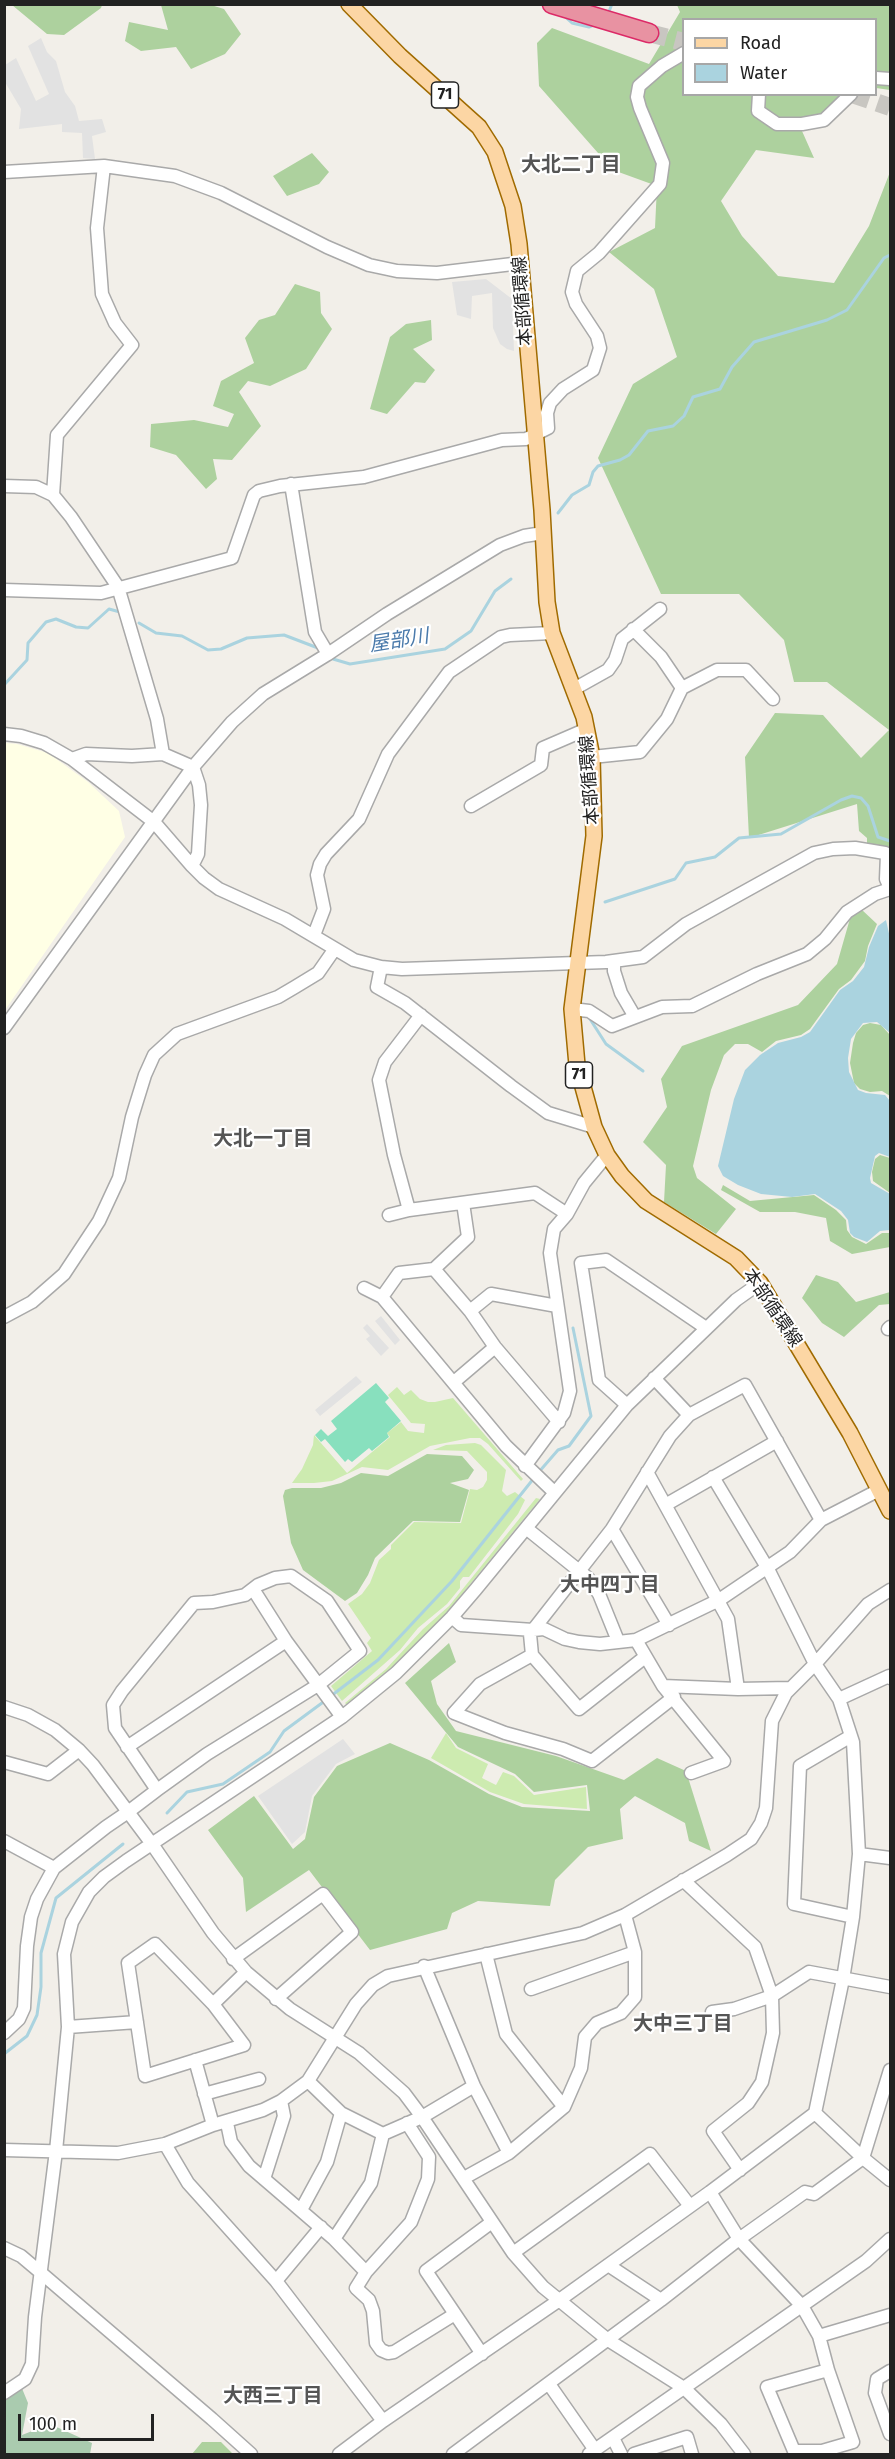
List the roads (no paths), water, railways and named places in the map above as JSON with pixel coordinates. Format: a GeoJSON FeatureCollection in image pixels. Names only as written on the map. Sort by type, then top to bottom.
{"type":"FeatureCollection","features":[{"type":"Feature","properties":{"kind":"highway"},"geometry":{"type":"LineString","coordinates":[[552,4],[648,32]]}},
{"type":"Feature","properties":{"kind":"main road","name":"本部循環線"},"geometry":{"type":"LineString","coordinates":[[349,4],[400,56],[463,111],[484,135],[495,152],[509,189],[521,263],[547,603],[552,633],[587,729],[592,758],[594,836],[572,1009],[577,1065],[594,1127],[607,1155],[622,1176],[646,1201],[736,1258],[759,1283],[850,1433],[891,1511]]}},
{"type":"Feature","properties":{"kind":"street"},"geometry":{"type":"LineString","coordinates":[[4,591],[101,593],[232,558],[254,495],[259,491],[291,484],[364,477],[502,440],[526,440],[548,428],[550,403],[562,389],[593,370],[600,348],[597,336],[576,304],[572,292],[578,271],[599,253],[660,184],[663,163],[637,97],[639,86],[662,66],[682,54]]}},
{"type":"Feature","properties":{"kind":"street"},"geometry":{"type":"LineString","coordinates":[[759,96],[758,111],[777,124],[802,124],[824,120],[849,96]]}},
{"type":"Feature","properties":{"kind":"street"},"geometry":{"type":"LineString","coordinates":[[53,495],[57,435],[132,345],[115,322],[102,294],[97,228],[104,166]]}},
{"type":"Feature","properties":{"kind":"street"},"geometry":{"type":"LineString","coordinates":[[4,172],[104,166],[152,171],[199,183],[327,247],[369,265],[397,271],[437,273],[521,263]]}},
{"type":"Feature","properties":{"kind":"street"},"geometry":{"type":"LineString","coordinates":[[291,484],[315,632],[328,654]]}},
{"type":"Feature","properties":{"kind":"street"},"geometry":{"type":"LineString","coordinates":[[4,486],[36,487],[53,495],[71,517],[118,587],[157,720],[163,754]]}},
{"type":"Feature","properties":{"kind":"street"},"geometry":{"type":"LineString","coordinates":[[4,1028],[193,767],[232,722],[263,694],[387,614],[500,546],[524,536],[543,533]]}},
{"type":"Feature","properties":{"kind":"street"},"geometry":{"type":"LineString","coordinates":[[574,689],[608,670],[615,660],[622,639],[633,628],[660,609]]}},
{"type":"Feature","properties":{"kind":"street"},"geometry":{"type":"LineString","coordinates":[[633,628],[661,657],[682,688]]}},
{"type":"Feature","properties":{"kind":"street"},"geometry":{"type":"LineString","coordinates":[[314,935],[324,909],[317,875],[320,864],[326,854],[358,819],[388,753],[449,672],[501,637],[552,633]]}},
{"type":"Feature","properties":{"kind":"street"},"geometry":{"type":"LineString","coordinates":[[592,758],[640,752],[667,719],[682,688],[717,670],[728,668],[746,670],[773,699]]}},
{"type":"Feature","properties":{"kind":"street"},"geometry":{"type":"LineString","coordinates":[[471,806],[541,765],[543,748],[587,729]]}},
{"type":"Feature","properties":{"kind":"street"},"geometry":{"type":"LineString","coordinates":[[4,734],[44,743],[72,759],[154,822],[192,866],[219,889],[314,935],[334,950],[365,964],[381,967],[402,969],[614,961],[643,957],[686,924],[814,853],[855,848],[889,855],[886,879],[891,889],[875,894],[847,912],[825,939],[807,954],[757,974],[692,1006],[662,1007],[612,1026],[590,1011],[572,1009]]}},
{"type":"Feature","properties":{"kind":"street"},"geometry":{"type":"LineString","coordinates":[[72,759],[86,754],[132,756],[163,754],[193,767],[199,785],[201,805],[198,854],[192,866]]}},
{"type":"Feature","properties":{"kind":"street"},"geometry":{"type":"LineString","coordinates":[[4,1317],[32,1302],[64,1274],[99,1221],[119,1178],[132,1117],[154,1055],[177,1034],[278,996],[295,987],[318,973],[334,950]]}},
{"type":"Feature","properties":{"kind":"street"},"geometry":{"type":"LineString","coordinates":[[614,961],[614,971],[621,993],[635,1017]]}},
{"type":"Feature","properties":{"kind":"street"},"geometry":{"type":"LineString","coordinates":[[381,967],[377,987],[405,1003],[548,1113],[594,1127]]}},
{"type":"Feature","properties":{"kind":"street"},"geometry":{"type":"LineString","coordinates":[[409,1210],[394,1155],[379,1080],[385,1062],[421,1015]]}},
{"type":"Feature","properties":{"kind":"street"},"geometry":{"type":"LineString","coordinates":[[528,1469],[564,1413],[570,1391],[550,1253],[554,1229],[567,1214],[584,1183],[607,1155]]}},
{"type":"Feature","properties":{"kind":"street"},"geometry":{"type":"LineString","coordinates":[[389,1215],[409,1210],[535,1193],[567,1214]]}},
{"type":"Feature","properties":{"kind":"street"},"geometry":{"type":"LineString","coordinates":[[382,1297],[399,1273],[434,1269],[468,1237],[463,1203]]}},
{"type":"Feature","properties":{"kind":"street"},"geometry":{"type":"LineString","coordinates":[[627,1405],[599,1380],[581,1263],[606,1260],[706,1328]]}},
{"type":"Feature","properties":{"kind":"street"},"geometry":{"type":"LineString","coordinates":[[434,1269],[470,1311],[495,1347],[559,1422]]}},
{"type":"Feature","properties":{"kind":"street"},"geometry":{"type":"LineString","coordinates":[[4,2393],[25,2379],[32,2364],[68,2026],[64,1954],[72,1922],[89,1892],[104,1877],[342,1717],[396,1673],[452,1617],[526,1528],[550,1489],[627,1405],[706,1328],[759,1283]]}},
{"type":"Feature","properties":{"kind":"street"},"geometry":{"type":"LineString","coordinates":[[364,1288],[382,1297],[454,1382],[486,1424],[550,1489]]}},
{"type":"Feature","properties":{"kind":"street"},"geometry":{"type":"LineString","coordinates":[[470,1311],[491,1294],[557,1306]]}},
{"type":"Feature","properties":{"kind":"street"},"geometry":{"type":"LineString","coordinates":[[454,1382],[495,1347]]}},
{"type":"Feature","properties":{"kind":"street"},"geometry":{"type":"LineString","coordinates":[[654,1378],[689,1415]]}},
{"type":"Feature","properties":{"kind":"street"},"geometry":{"type":"LineString","coordinates":[[645,1657],[579,1710],[532,1655],[531,1634],[612,1529],[670,1436],[689,1415],[745,1385],[821,1520]]}},
{"type":"Feature","properties":{"kind":"street"},"geometry":{"type":"LineString","coordinates":[[667,1504],[777,1441]]}},
{"type":"Feature","properties":{"kind":"street"},"geometry":{"type":"LineString","coordinates":[[647,1472],[667,1504],[728,1619],[738,1689]]}},
{"type":"Feature","properties":{"kind":"street"},"geometry":{"type":"LineString","coordinates":[[339,2454],[383,2421],[558,2301],[815,2113],[843,1979],[853,1917],[859,1854],[851,1736],[839,1699],[815,1664],[768,1569],[713,1477]]}},
{"type":"Feature","properties":{"kind":"street"},"geometry":{"type":"LineString","coordinates":[[452,1617],[461,1625],[544,1629],[565,1639],[579,1642],[600,1644],[636,1640],[719,1600],[790,1552],[821,1520],[879,1490]]}},
{"type":"Feature","properties":{"kind":"street"},"geometry":{"type":"LineString","coordinates":[[526,1528],[588,1578],[599,1594],[618,1641]]}},
{"type":"Feature","properties":{"kind":"street"},"geometry":{"type":"LineString","coordinates":[[612,1529],[669,1625]]}},
{"type":"Feature","properties":{"kind":"street"},"geometry":{"type":"LineString","coordinates":[[4,2033],[19,2019],[24,2008],[31,1917],[37,1899],[54,1868],[207,1754],[325,1694],[360,1651],[327,1601],[291,1576],[275,1578],[245,1595],[213,1602],[194,1603],[113,1705],[115,1728],[157,1790]]}},
{"type":"Feature","properties":{"kind":"street"},"geometry":{"type":"LineString","coordinates":[[253,1589],[286,1641],[342,1717]]}},
{"type":"Feature","properties":{"kind":"street"},"geometry":{"type":"LineString","coordinates":[[4,2150],[118,2153],[165,2144],[213,2125],[227,2123],[281,2101],[308,2081],[356,2004],[373,1986],[388,1976],[424,1966],[583,1933],[625,1915],[751,1839],[766,1808],[772,1721],[786,1693],[868,1604],[891,1590]]}},
{"type":"Feature","properties":{"kind":"street"},"geometry":{"type":"LineString","coordinates":[[636,1640],[663,1686],[724,1761],[691,1773]]}},
{"type":"Feature","properties":{"kind":"street"},"geometry":{"type":"LineString","coordinates":[[128,1747],[286,1641]]}},
{"type":"Feature","properties":{"kind":"street"},"geometry":{"type":"LineString","coordinates":[[532,1655],[480,1684],[454,1713],[505,1733],[563,1749],[592,1761],[674,1697]]}},
{"type":"Feature","properties":{"kind":"street"},"geometry":{"type":"LineString","coordinates":[[839,1699],[890,1676],[891,1678]]}},
{"type":"Feature","properties":{"kind":"street"},"geometry":{"type":"LineString","coordinates":[[663,1686],[738,1689],[790,1688]]}},
{"type":"Feature","properties":{"kind":"street"},"geometry":{"type":"LineString","coordinates":[[4,1707],[41,1721],[79,1750],[152,1844],[233,1959],[246,1972],[276,1999],[359,2053],[390,2079],[422,2117],[522,2265],[558,2301],[608,2340],[684,2388],[721,2424],[744,2454]]}},
{"type":"Feature","properties":{"kind":"street"},"geometry":{"type":"LineString","coordinates":[[851,1736],[800,1766],[794,1904],[853,1917]]}},
{"type":"Feature","properties":{"kind":"street"},"geometry":{"type":"LineString","coordinates":[[4,1762],[48,1774],[79,1750]]}},
{"type":"Feature","properties":{"kind":"street"},"geometry":{"type":"LineString","coordinates":[[5,1844],[54,1868]]}},
{"type":"Feature","properties":{"kind":"street"},"geometry":{"type":"LineString","coordinates":[[859,1854],[891,1858]]}},
{"type":"Feature","properties":{"kind":"street"},"geometry":{"type":"LineString","coordinates":[[683,1880],[755,1947],[772,1995],[773,2033],[762,2082],[748,2103],[713,2131],[740,2170]]}},
{"type":"Feature","properties":{"kind":"street"},"geometry":{"type":"LineString","coordinates":[[233,1959],[323,1894],[352,1932],[276,1999]]}},
{"type":"Feature","properties":{"kind":"street"},"geometry":{"type":"LineString","coordinates":[[464,2178],[509,2153],[564,2108],[581,2068],[585,2037],[597,2023],[621,2013],[635,1998],[635,1952],[625,1915]]}},
{"type":"Feature","properties":{"kind":"street"},"geometry":{"type":"LineString","coordinates":[[155,1944],[213,2004],[244,2045],[145,2076],[137,2022],[128,1964],[155,1944]]}},
{"type":"Feature","properties":{"kind":"street"},"geometry":{"type":"LineString","coordinates":[[531,1989],[635,1952]]}},
{"type":"Feature","properties":{"kind":"street"},"geometry":{"type":"LineString","coordinates":[[486,1954],[506,2034],[564,2108]]}},
{"type":"Feature","properties":{"kind":"street"},"geometry":{"type":"LineString","coordinates":[[424,1966],[474,2086],[509,2153]]}},
{"type":"Feature","properties":{"kind":"street"},"geometry":{"type":"LineString","coordinates":[[213,2004],[246,1972]]}},
{"type":"Feature","properties":{"kind":"street"},"geometry":{"type":"LineString","coordinates":[[712,2012],[734,2009],[772,1995],[809,1972],[891,1987]]}},
{"type":"Feature","properties":{"kind":"street"},"geometry":{"type":"LineString","coordinates":[[68,2026],[137,2022]]}},
{"type":"Feature","properties":{"kind":"street"},"geometry":{"type":"LineString","coordinates":[[195,2060],[213,2125]]}},
{"type":"Feature","properties":{"kind":"street"},"geometry":{"type":"LineString","coordinates":[[454,2454],[739,2239],[805,2192],[814,2194],[863,2158],[891,2070]]}},
{"type":"Feature","properties":{"kind":"street"},"geometry":{"type":"LineString","coordinates":[[204,2094],[259,2079]]}},
{"type":"Feature","properties":{"kind":"street"},"geometry":{"type":"LineString","coordinates":[[308,2081],[341,2113],[383,2134]]}},
{"type":"Feature","properties":{"kind":"street"},"geometry":{"type":"LineString","coordinates":[[383,2134],[422,2117],[474,2086]]}},
{"type":"Feature","properties":{"kind":"street"},"geometry":{"type":"LineString","coordinates":[[264,2179],[284,2116],[281,2101]]}},
{"type":"Feature","properties":{"kind":"street"},"geometry":{"type":"LineString","coordinates":[[301,2210],[327,2162],[341,2113]]}},
{"type":"Feature","properties":{"kind":"street"},"geometry":{"type":"LineString","coordinates":[[815,2113],[863,2158],[891,2180]]}},
{"type":"Feature","properties":{"kind":"street"},"geometry":{"type":"LineString","coordinates":[[227,2123],[231,2142],[249,2166],[334,2239],[366,2272]]}},
{"type":"Feature","properties":{"kind":"street"},"geometry":{"type":"LineString","coordinates":[[407,2123],[429,2157],[428,2179],[411,2222],[366,2272],[356,2288],[369,2300],[373,2311],[376,2343],[381,2350],[387,2353],[394,2352],[455,2314]]}},
{"type":"Feature","properties":{"kind":"street"},"geometry":{"type":"LineString","coordinates":[[334,2239],[371,2183],[383,2134]]}},
{"type":"Feature","properties":{"kind":"street"},"geometry":{"type":"LineString","coordinates":[[165,2144],[188,2184],[276,2281],[383,2421]]}},
{"type":"Feature","properties":{"kind":"street"},"geometry":{"type":"LineString","coordinates":[[513,2253],[650,2154],[690,2206]]}},
{"type":"Feature","properties":{"kind":"street"},"geometry":{"type":"LineString","coordinates":[[710,2192],[739,2239],[802,2306],[819,2336],[828,2370],[854,2442],[822,2451],[795,2451],[767,2387],[828,2370]]}},
{"type":"Feature","properties":{"kind":"street"},"geometry":{"type":"LineString","coordinates":[[482,2354],[426,2271],[492,2222]]}},
{"type":"Feature","properties":{"kind":"street"},"geometry":{"type":"LineString","coordinates":[[276,2281],[321,2228]]}},
{"type":"Feature","properties":{"kind":"street"},"geometry":{"type":"LineString","coordinates":[[549,2384],[592,2452],[867,2261],[891,2239]]}},
{"type":"Feature","properties":{"kind":"street"},"geometry":{"type":"LineString","coordinates":[[4,2248],[21,2256],[212,2418],[251,2454]]}},
{"type":"Feature","properties":{"kind":"street"},"geometry":{"type":"LineString","coordinates":[[608,2265],[661,2300]]}},
{"type":"Feature","properties":{"kind":"street"},"geometry":{"type":"LineString","coordinates":[[819,2336],[891,2315]]}},
{"type":"Feature","properties":{"kind":"street"},"geometry":{"type":"LineString","coordinates":[[891,2371],[877,2379],[875,2393],[891,2434]]}},
{"type":"Feature","properties":{"kind":"street"},"geometry":{"type":"LineString","coordinates":[[634,2454],[687,2437],[692,2454]]}},
{"type":"Feature","properties":{"kind":"street"},"geometry":{"type":"LineString","coordinates":[[613,2438],[621,2454]]}},
{"type":"Feature","properties":{"kind":"water"},"geometry":{"type":"Polygon","coordinates":[[[886,920],[890,938],[890,1033],[877,1022],[863,1023],[851,1039],[848,1058],[849,1072],[858,1090],[885,1095],[890,1101],[890,1157],[879,1153],[875,1156],[870,1178],[871,1183],[890,1194],[890,1230],[880,1231],[867,1242],[850,1233],[848,1220],[841,1211],[815,1194],[792,1197],[761,1194],[723,1176],[718,1166],[734,1099],[745,1070],[760,1055],[778,1043],[801,1037],[810,1032],[840,990],[853,981],[864,967],[878,926],[886,920]]]}},
{"type":"Feature","properties":{"kind":"waterway"},"geometry":{"type":"LineString","coordinates":[[608,14],[612,4]]}},
{"type":"Feature","properties":{"kind":"waterway"},"geometry":{"type":"LineString","coordinates":[[562,14],[572,23],[589,27],[596,24]]}},
{"type":"Feature","properties":{"kind":"waterway"},"geometry":{"type":"LineString","coordinates":[[558,513],[572,495],[589,485],[593,472],[598,466],[629,455],[648,431],[673,426],[684,416],[693,397],[720,389],[732,367],[754,342],[827,320],[847,310],[884,258],[890,255]]}},
{"type":"Feature","properties":{"kind":"waterway","name":"屋部川"},"geometry":{"type":"LineString","coordinates":[[333,659],[350,664],[445,649],[471,631],[495,591],[511,579]]}},
{"type":"Feature","properties":{"kind":"waterway","name":"屋部川"},"geometry":{"type":"LineString","coordinates":[[4,685],[27,660],[28,643],[46,622],[56,619],[76,627],[88,628],[109,609],[120,612]]}},
{"type":"Feature","properties":{"kind":"waterway","name":"屋部川"},"geometry":{"type":"LineString","coordinates":[[139,623],[156,633],[182,636],[208,650],[221,649],[247,638],[284,635],[318,648]]}},
{"type":"Feature","properties":{"kind":"waterway"},"geometry":{"type":"LineString","coordinates":[[605,902],[675,879],[686,863],[715,857],[739,838],[781,834],[852,796],[861,798],[868,806],[878,837],[890,841]]}},
{"type":"Feature","properties":{"kind":"waterway"},"geometry":{"type":"LineString","coordinates":[[590,1019],[606,1044],[643,1071]]}},
{"type":"Feature","properties":{"kind":"waterway"},"geometry":{"type":"LineString","coordinates":[[538,1473],[558,1450],[569,1446],[591,1416],[573,1328]]}},
{"type":"Feature","properties":{"kind":"waterway"},"geometry":{"type":"LineString","coordinates":[[331,1696],[378,1660],[452,1581],[534,1478]]}},
{"type":"Feature","properties":{"kind":"waterway"},"geometry":{"type":"LineString","coordinates":[[167,1813],[187,1792],[223,1784],[270,1752],[284,1731],[326,1700]]}},
{"type":"Feature","properties":{"kind":"waterway"},"geometry":{"type":"LineString","coordinates":[[4,2054],[27,2036],[37,2015],[41,1987],[41,1953],[56,1898],[123,1844]]}},
{"type":"Feature","properties":{"kind":"tunnel"},"geometry":{"type":"LineString","coordinates":[[649,33],[682,41]]}},
{"type":"Feature","properties":{"kind":"tunnel"},"geometry":{"type":"LineString","coordinates":[[858,96],[890,107]]}},
{"type":"Feature","properties":{"kind":"district","name":"大北二丁目"},"geometry":{"type":"Point","coordinates":[571,165]}},
{"type":"Feature","properties":{"kind":"district","name":"大北一丁目"},"geometry":{"type":"Point","coordinates":[263,1139]}},
{"type":"Feature","properties":{"kind":"district","name":"大中四丁目"},"geometry":{"type":"Point","coordinates":[610,1585]}},
{"type":"Feature","properties":{"kind":"district","name":"大中三丁目"},"geometry":{"type":"Point","coordinates":[683,2024]}},
{"type":"Feature","properties":{"kind":"district","name":"大西三丁目"},"geometry":{"type":"Point","coordinates":[273,2396]}}]}
